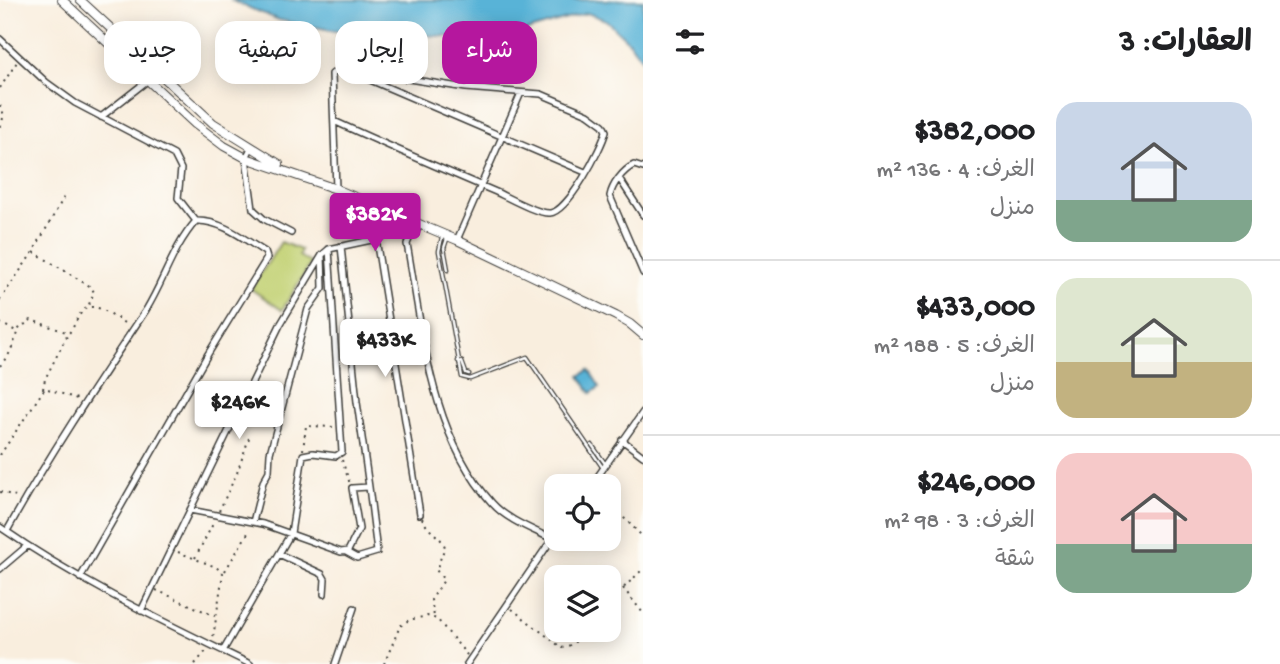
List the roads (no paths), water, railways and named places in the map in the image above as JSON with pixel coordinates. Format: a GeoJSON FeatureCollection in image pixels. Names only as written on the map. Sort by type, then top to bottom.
{"type":"FeatureCollection","features":[{"type":"Feature","properties":{"kind":"street"},"geometry":{"type":"LineString","coordinates":[[62,0],[104,40]]}},
{"type":"Feature","properties":{"kind":"street"},"geometry":{"type":"LineString","coordinates":[[80,0],[213,123],[290,171]]}},
{"type":"Feature","properties":{"kind":"street"},"geometry":{"type":"LineString","coordinates":[[0,39],[60,93],[174,155],[181,169],[178,198],[196,221],[209,222],[227,229],[265,252],[267,258],[213,345],[80,578]]}},
{"type":"Feature","properties":{"kind":"street"},"geometry":{"type":"LineString","coordinates":[[335,72],[332,74],[336,189]]}},
{"type":"Feature","properties":{"kind":"street"},"geometry":{"type":"LineString","coordinates":[[334,121],[480,186],[544,212],[553,213],[566,202],[606,135],[603,125],[587,114],[550,97],[428,82]]}},
{"type":"Feature","properties":{"kind":"street"},"geometry":{"type":"LineString","coordinates":[[101,117],[143,84]]}},
{"type":"Feature","properties":{"kind":"street"},"geometry":{"type":"LineString","coordinates":[[150,84],[212,139],[246,158],[290,171],[457,240],[616,316],[643,335]]}},
{"type":"Feature","properties":{"kind":"street"},"geometry":{"type":"LineString","coordinates":[[380,84],[585,172]]}},
{"type":"Feature","properties":{"kind":"street"},"geometry":{"type":"LineString","coordinates":[[168,99],[176,89]]}},
{"type":"Feature","properties":{"kind":"street"},"geometry":{"type":"LineString","coordinates":[[457,240],[521,93]]}},
{"type":"Feature","properties":{"kind":"street"},"geometry":{"type":"LineString","coordinates":[[251,148],[246,158],[253,209],[264,219],[290,233]]}},
{"type":"Feature","properties":{"kind":"street"},"geometry":{"type":"LineString","coordinates":[[643,168],[631,166],[611,189],[610,196],[643,273]]}},
{"type":"Feature","properties":{"kind":"street"},"geometry":{"type":"LineString","coordinates":[[620,178],[643,215]]}},
{"type":"Feature","properties":{"kind":"street"},"geometry":{"type":"LineString","coordinates":[[7,531],[84,402],[146,309],[180,243],[196,221]]}},
{"type":"Feature","properties":{"kind":"street"},"geometry":{"type":"LineString","coordinates":[[141,611],[280,325],[322,255],[329,249],[376,239],[418,223]]}},
{"type":"Feature","properties":{"kind":"street"},"geometry":{"type":"LineString","coordinates":[[418,223],[407,244],[431,374],[450,435],[468,470],[492,503],[523,525],[544,535]]}},
{"type":"Feature","properties":{"kind":"street"},"geometry":{"type":"LineString","coordinates":[[376,239],[420,514]]}},
{"type":"Feature","properties":{"kind":"street"},"geometry":{"type":"LineString","coordinates":[[190,510],[253,522],[357,558],[375,553],[378,549],[341,246]]}},
{"type":"Feature","properties":{"kind":"street"},"geometry":{"type":"LineString","coordinates":[[223,651],[291,533],[303,455],[341,455],[329,249]]}},
{"type":"Feature","properties":{"kind":"street"},"geometry":{"type":"LineString","coordinates":[[253,522],[263,482],[269,471],[270,453],[308,309],[324,285],[322,255]]}},
{"type":"Feature","properties":{"kind":"street"},"geometry":{"type":"LineString","coordinates":[[600,474],[643,412]]}},
{"type":"Feature","properties":{"kind":"street"},"geometry":{"type":"LineString","coordinates":[[622,440],[643,456]]}},
{"type":"Feature","properties":{"kind":"street"},"geometry":{"type":"LineString","coordinates":[[346,552],[359,529],[352,488],[369,487]]}},
{"type":"Feature","properties":{"kind":"street"},"geometry":{"type":"LineString","coordinates":[[0,527],[80,578],[250,664]]}},
{"type":"Feature","properties":{"kind":"street"},"geometry":{"type":"LineString","coordinates":[[0,569],[27,546]]}},
{"type":"Feature","properties":{"kind":"street"},"geometry":{"type":"LineString","coordinates":[[468,662],[544,551]]}},
{"type":"Feature","properties":{"kind":"street"},"geometry":{"type":"LineString","coordinates":[[279,554],[322,574],[325,579],[324,594]]}},
{"type":"Feature","properties":{"kind":"street"},"geometry":{"type":"LineString","coordinates":[[335,664],[354,608]]}},
{"type":"Feature","properties":{"kind":"lane"},"geometry":{"type":"LineString","coordinates":[[445,235],[444,248],[448,270]]}},
{"type":"Feature","properties":{"kind":"lane"},"geometry":{"type":"LineString","coordinates":[[445,235],[439,251],[462,377],[470,379],[527,357],[605,467]]}},
{"type":"Feature","properties":{"kind":"lane"},"geometry":{"type":"LineString","coordinates":[[458,361],[462,362],[469,374]]}},
{"type":"Feature","properties":{"kind":"lane"},"geometry":{"type":"LineString","coordinates":[[592,445],[605,467]]}},
{"type":"Feature","properties":{"kind":"water"},"geometry":{"type":"Polygon","coordinates":[[[230,0],[643,0],[643,60],[606,20],[587,13],[537,28],[537,21],[442,21],[442,36],[428,36],[428,21],[335,21],[335,31],[321,28],[321,21],[279,20],[230,0]]]}},
{"type":"Feature","properties":{"kind":"water"},"geometry":{"type":"Polygon","coordinates":[[[589,370],[600,387],[591,393],[580,376],[589,370]]]}}]}
